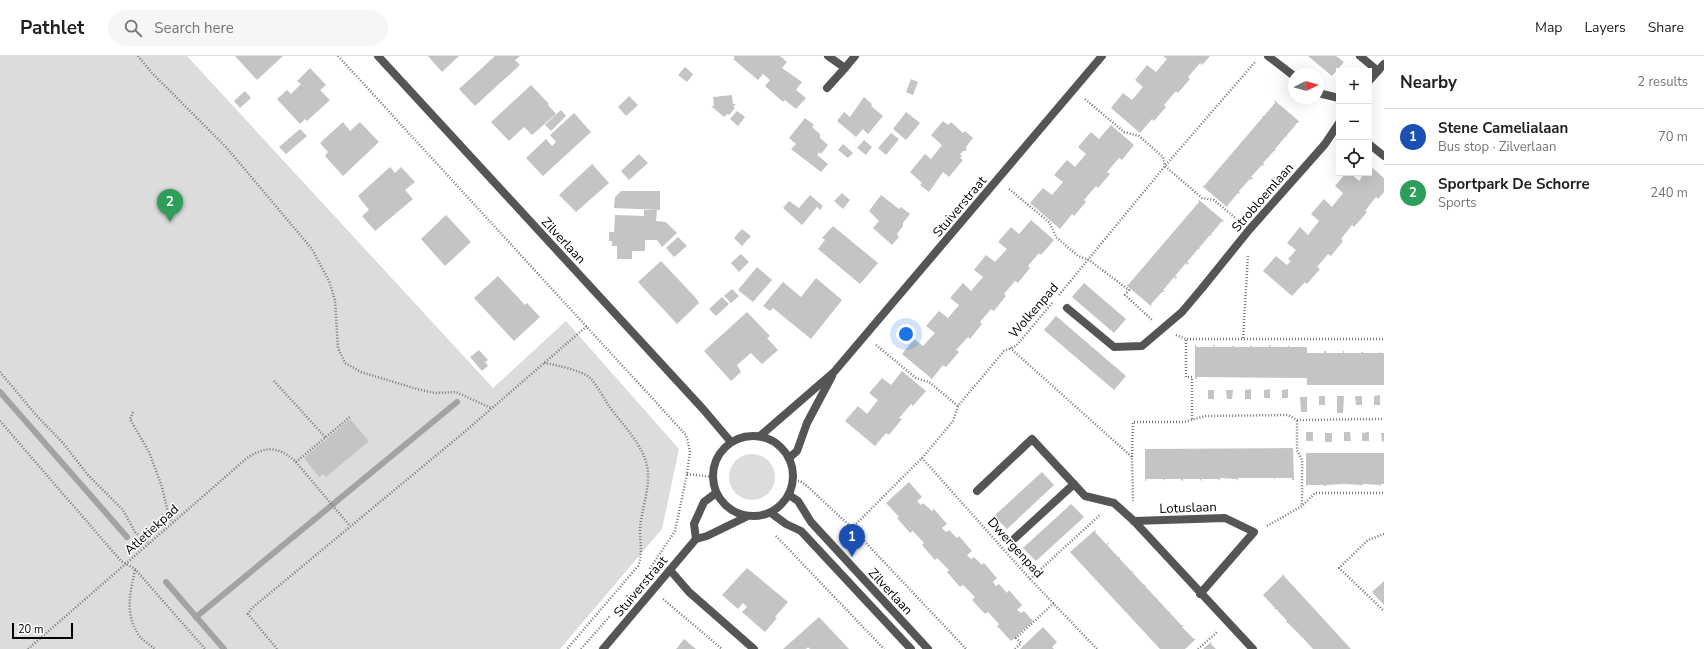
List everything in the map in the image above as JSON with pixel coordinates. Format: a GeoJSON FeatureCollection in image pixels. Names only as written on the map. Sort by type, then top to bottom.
{"type":"FeatureCollection","features":[{"type":"Feature","properties":{"kind":"street","name":"Zilverlaan"},"geometry":{"type":"LineString","coordinates":[[378,56],[703,409],[731,442]]}},
{"type":"Feature","properties":{"kind":"street"},"geometry":{"type":"LineString","coordinates":[[828,56],[845,68]]}},
{"type":"Feature","properties":{"kind":"street"},"geometry":{"type":"LineString","coordinates":[[827,88],[855,56]]}},
{"type":"Feature","properties":{"kind":"street","name":"Stuiverstraat"},"geometry":{"type":"LineString","coordinates":[[760,436],[834,372],[1102,56]]}},
{"type":"Feature","properties":{"kind":"street"},"geometry":{"type":"LineString","coordinates":[[1268,56],[1288,71]]}},
{"type":"Feature","properties":{"kind":"street"},"geometry":{"type":"LineString","coordinates":[[1360,56],[1378,71]]}},
{"type":"Feature","properties":{"kind":"street"},"geometry":{"type":"LineString","coordinates":[[1372,78],[1384,64]]}},
{"type":"Feature","properties":{"kind":"street"},"geometry":{"type":"LineString","coordinates":[[1324,94],[1336,97]]}},
{"type":"Feature","properties":{"kind":"street","name":"Strobloemlaan"},"geometry":{"type":"LineString","coordinates":[[1067,308],[1114,347],[1142,346],[1182,312],[1249,230],[1325,144],[1336,128]]}},
{"type":"Feature","properties":{"kind":"street"},"geometry":{"type":"LineString","coordinates":[[1372,146],[1384,156]]}},
{"type":"Feature","properties":{"kind":"street","name":"Stuiverstraat"},"geometry":{"type":"LineString","coordinates":[[789,458],[797,451],[807,423],[834,372]]}},
{"type":"Feature","properties":{"kind":"street"},"geometry":{"type":"LineString","coordinates":[[760,436],[778,444],[789,458],[793,481],[789,495],[783,504],[771,513],[757,517],[746,517],[735,513],[725,506],[716,493],[712,477],[717,457],[731,442],[740,438],[760,436]]}},
{"type":"Feature","properties":{"kind":"street"},"geometry":{"type":"LineString","coordinates":[[977,491],[1032,439],[1085,496],[1114,503],[1134,521],[1200,594],[1254,649]]}},
{"type":"Feature","properties":{"kind":"street"},"geometry":{"type":"LineString","coordinates":[[1016,538],[1074,484]]}},
{"type":"Feature","properties":{"kind":"street"},"geometry":{"type":"LineString","coordinates":[[716,493],[704,502],[694,524],[696,539],[707,536],[746,517]]}},
{"type":"Feature","properties":{"kind":"street","name":"Zilverlaan"},"geometry":{"type":"LineString","coordinates":[[789,495],[798,501],[811,522],[928,649]]}},
{"type":"Feature","properties":{"kind":"street","name":"Zilverlaan"},"geometry":{"type":"LineString","coordinates":[[771,513],[786,524],[801,531],[911,649]]}},
{"type":"Feature","properties":{"kind":"street","name":"Lotuslaan"},"geometry":{"type":"LineString","coordinates":[[1134,521],[1225,518],[1254,532]]}},
{"type":"Feature","properties":{"kind":"street"},"geometry":{"type":"LineString","coordinates":[[1200,594],[1254,532]]}},
{"type":"Feature","properties":{"kind":"street","name":"Stuiverstraat"},"geometry":{"type":"LineString","coordinates":[[603,649],[696,539]]}},
{"type":"Feature","properties":{"kind":"street"},"geometry":{"type":"LineString","coordinates":[[670,570],[689,592],[754,649]]}},
{"type":"Feature","properties":{"kind":"path"},"geometry":{"type":"LineString","coordinates":[[138,56],[152,73],[226,147],[312,249],[330,281],[335,300],[338,348],[345,363],[361,372],[417,389],[435,393],[456,392],[491,408]]}},
{"type":"Feature","properties":{"kind":"path"},"geometry":{"type":"LineString","coordinates":[[338,56],[686,435],[690,451],[687,474],[675,531],[648,572]]}},
{"type":"Feature","properties":{"kind":"path","name":"Wolkenpad"},"geometry":{"type":"LineString","coordinates":[[852,528],[922,458],[953,421],[958,406],[1004,351],[1016,346],[1089,260],[1165,166],[1256,60]]}},
{"type":"Feature","properties":{"kind":"path"},"geometry":{"type":"LineString","coordinates":[[1074,90],[1124,132],[1139,136],[1164,157],[1165,166],[1202,198],[1214,200],[1249,230],[1243,338]]}},
{"type":"Feature","properties":{"kind":"path"},"geometry":{"type":"LineString","coordinates":[[998,179],[1050,223],[1056,237],[1078,256],[1089,260],[1129,290],[1125,295],[1162,330]]}},
{"type":"Feature","properties":{"kind":"path"},"geometry":{"type":"LineString","coordinates":[[277,649],[248,614],[252,608],[587,326]]}},
{"type":"Feature","properties":{"kind":"path"},"geometry":{"type":"LineString","coordinates":[[865,335],[916,378],[929,382],[958,406]]}},
{"type":"Feature","properties":{"kind":"path"},"geometry":{"type":"LineString","coordinates":[[1192,419],[1192,377],[1186,377],[1186,339],[1384,339]]}},
{"type":"Feature","properties":{"kind":"path"},"geometry":{"type":"LineString","coordinates":[[1010,348],[1132,457]]}},
{"type":"Feature","properties":{"kind":"path"},"geometry":{"type":"LineString","coordinates":[[544,363],[567,368],[589,377],[614,413],[626,425],[643,454],[648,472],[640,529],[641,557],[638,566],[567,649]]}},
{"type":"Feature","properties":{"kind":"path"},"geometry":{"type":"LineString","coordinates":[[0,372],[36,415],[63,443],[88,475],[122,510],[135,532],[149,544]]}},
{"type":"Feature","properties":{"kind":"path"},"geometry":{"type":"LineString","coordinates":[[274,381],[326,438]]}},
{"type":"Feature","properties":{"kind":"path"},"geometry":{"type":"LineString","coordinates":[[132,412],[130,419],[149,452],[162,487],[169,517],[173,522]]}},
{"type":"Feature","properties":{"kind":"path"},"geometry":{"type":"LineString","coordinates":[[1134,521],[1132,457],[1133,422],[1184,422],[1206,416],[1288,415],[1297,420],[1384,419]]}},
{"type":"Feature","properties":{"kind":"path"},"geometry":{"type":"LineString","coordinates":[[296,461],[351,416]]}},
{"type":"Feature","properties":{"kind":"path"},"geometry":{"type":"LineString","coordinates":[[1297,420],[1297,450],[1302,460],[1302,506]]}},
{"type":"Feature","properties":{"kind":"path"},"geometry":{"type":"LineString","coordinates":[[0,421],[121,561],[135,569],[205,649]]}},
{"type":"Feature","properties":{"kind":"path","name":"Atletiekpad"},"geometry":{"type":"LineString","coordinates":[[28,649],[247,458],[257,452],[267,449],[278,450],[288,454],[296,461],[350,526]]}},
{"type":"Feature","properties":{"kind":"path","name":"Dwergenpad"},"geometry":{"type":"LineString","coordinates":[[922,458],[1030,579],[1097,649]]}},
{"type":"Feature","properties":{"kind":"path"},"geometry":{"type":"LineString","coordinates":[[687,474],[712,477]]}},
{"type":"Feature","properties":{"kind":"path"},"geometry":{"type":"LineString","coordinates":[[793,481],[800,481],[807,486],[852,528],[966,649]]}},
{"type":"Feature","properties":{"kind":"path"},"geometry":{"type":"LineString","coordinates":[[1254,532],[1302,506],[1315,493],[1384,493]]}},
{"type":"Feature","properties":{"kind":"path"},"geometry":{"type":"LineString","coordinates":[[1030,579],[1114,503]]}},
{"type":"Feature","properties":{"kind":"path"},"geometry":{"type":"LineString","coordinates":[[757,517],[884,649]]}},
{"type":"Feature","properties":{"kind":"path"},"geometry":{"type":"LineString","coordinates":[[1384,534],[1368,540],[1339,568],[1384,611]]}},
{"type":"Feature","properties":{"kind":"path"},"geometry":{"type":"LineString","coordinates":[[135,569],[129,602],[131,616],[141,637],[155,649]]}},
{"type":"Feature","properties":{"kind":"path"},"geometry":{"type":"LineString","coordinates":[[653,590],[722,649]]}},
{"type":"Feature","properties":{"kind":"path"},"geometry":{"type":"LineString","coordinates":[[1015,649],[1021,643],[1016,638],[1054,603]]}},
{"type":"Feature","properties":{"kind":"path"},"geometry":{"type":"LineString","coordinates":[[581,649],[612,613]]}},
{"type":"Feature","properties":{"kind":"path"},"geometry":{"type":"LineString","coordinates":[[1198,649],[1227,622]]}},
{"type":"Feature","properties":{"kind":"shaded area"},"geometry":{"type":"Polygon","coordinates":[[[0,56],[187,56],[493,388],[566,321],[679,449],[662,529],[560,649],[0,649],[0,56]]]}},
{"type":"Feature","properties":{"kind":"shaded area"},"geometry":{"type":"Polygon","coordinates":[[[752,454],[765,458],[771,464],[775,477],[771,490],[765,496],[752,500],[739,496],[733,490],[729,477],[733,464],[739,458],[752,454]]]}},
{"type":"Feature","properties":{"kind":"building"},"geometry":{"type":"Polygon","coordinates":[[[235,56],[283,56],[257,80],[235,56]]]}},
{"type":"Feature","properties":{"kind":"building"},"geometry":{"type":"Polygon","coordinates":[[[428,56],[459,56],[442,72],[428,56]]]}},
{"type":"Feature","properties":{"kind":"building"},"geometry":{"type":"Polygon","coordinates":[[[495,56],[520,56],[515,60],[520,65],[475,106],[459,89],[495,56]]]}},
{"type":"Feature","properties":{"kind":"building"},"geometry":{"type":"Polygon","coordinates":[[[733,56],[780,56],[787,62],[782,68],[802,82],[796,90],[806,98],[796,109],[785,100],[783,102],[765,86],[770,80],[763,74],[758,80],[733,59],[735,58],[733,56]]]}},
{"type":"Feature","properties":{"kind":"building"},"geometry":{"type":"Polygon","coordinates":[[[1163,56],[1210,56],[1202,65],[1200,63],[1188,77],[1190,79],[1178,93],[1176,91],[1164,105],[1166,107],[1154,121],[1152,119],[1140,133],[1111,108],[1123,93],[1132,100],[1143,87],[1135,80],[1147,65],[1156,72],[1167,59],[1163,56]]]}},
{"type":"Feature","properties":{"kind":"building"},"geometry":{"type":"Polygon","coordinates":[[[1308,56],[1336,56],[1344,62],[1339,68],[1336,68],[1336,71],[1332,76],[1308,56]]]}},
{"type":"Feature","properties":{"kind":"building"},"geometry":{"type":"Polygon","coordinates":[[[685,67],[693,74],[687,82],[678,75],[685,67]]]}},
{"type":"Feature","properties":{"kind":"building"},"geometry":{"type":"Polygon","coordinates":[[[310,68],[326,85],[320,90],[330,100],[307,121],[305,119],[300,124],[277,99],[287,90],[291,94],[301,84],[297,81],[310,68]]]}},
{"type":"Feature","properties":{"kind":"building"},"geometry":{"type":"Polygon","coordinates":[[[911,79],[918,82],[913,95],[906,92],[911,79]]]}},
{"type":"Feature","properties":{"kind":"building"},"geometry":{"type":"Polygon","coordinates":[[[531,85],[549,104],[548,105],[556,114],[532,135],[524,127],[509,141],[491,122],[531,85]]]}},
{"type":"Feature","properties":{"kind":"building"},"geometry":{"type":"Polygon","coordinates":[[[245,91],[251,98],[240,108],[234,101],[245,91]]]}},
{"type":"Feature","properties":{"kind":"building"},"geometry":{"type":"Polygon","coordinates":[[[732,95],[733,104],[736,104],[733,107],[735,108],[729,115],[727,114],[724,117],[711,106],[714,106],[713,97],[732,95]]]}},
{"type":"Feature","properties":{"kind":"building"},"geometry":{"type":"Polygon","coordinates":[[[629,96],[638,105],[626,116],[618,107],[629,96]]]}},
{"type":"Feature","properties":{"kind":"building"},"geometry":{"type":"Polygon","coordinates":[[[864,97],[872,104],[871,106],[883,116],[868,134],[863,129],[856,137],[837,121],[844,112],[850,117],[864,97]]]}},
{"type":"Feature","properties":{"kind":"building"},"geometry":{"type":"Polygon","coordinates":[[[1274,100],[1300,122],[1298,122],[1287,135],[1287,138],[1286,136],[1275,149],[1276,151],[1274,151],[1263,163],[1263,166],[1262,165],[1251,177],[1253,178],[1251,180],[1250,179],[1239,191],[1240,194],[1238,193],[1227,206],[1228,208],[1202,186],[1204,186],[1263,117],[1261,116],[1264,116],[1275,103],[1274,100]]]}},
{"type":"Feature","properties":{"kind":"building"},"geometry":{"type":"Polygon","coordinates":[[[561,110],[566,116],[551,131],[545,125],[561,110]]]}},
{"type":"Feature","properties":{"kind":"building"},"geometry":{"type":"Polygon","coordinates":[[[737,111],[745,117],[738,126],[730,119],[737,111]]]}},
{"type":"Feature","properties":{"kind":"building"},"geometry":{"type":"Polygon","coordinates":[[[906,112],[920,123],[906,140],[893,129],[906,112]]]}},
{"type":"Feature","properties":{"kind":"building"},"geometry":{"type":"Polygon","coordinates":[[[574,113],[591,132],[543,176],[526,158],[546,139],[552,146],[556,142],[550,135],[574,113]]]}},
{"type":"Feature","properties":{"kind":"building"},"geometry":{"type":"Polygon","coordinates":[[[805,118],[814,125],[812,127],[820,134],[820,138],[828,145],[821,154],[820,152],[817,155],[828,164],[821,172],[791,149],[796,144],[789,138],[805,118]]]}},
{"type":"Feature","properties":{"kind":"building"},"geometry":{"type":"Polygon","coordinates":[[[943,121],[948,125],[951,122],[963,133],[965,131],[973,138],[966,147],[966,151],[963,151],[960,154],[962,156],[960,158],[963,160],[949,177],[943,172],[929,192],[920,185],[922,183],[910,172],[925,154],[931,159],[942,145],[931,135],[943,121]]]}},
{"type":"Feature","properties":{"kind":"building"},"geometry":{"type":"Polygon","coordinates":[[[343,122],[350,131],[360,122],[379,142],[343,176],[325,156],[328,152],[320,143],[343,122]]]}},
{"type":"Feature","properties":{"kind":"building"},"geometry":{"type":"Polygon","coordinates":[[[1111,125],[1134,145],[1122,160],[1119,158],[1107,172],[1110,174],[1098,188],[1096,186],[1084,200],[1086,202],[1074,216],[1072,214],[1060,229],[1030,203],[1043,188],[1052,195],[1063,182],[1054,175],[1067,160],[1075,167],[1086,154],[1078,147],[1091,132],[1099,139],[1111,125]]]}},
{"type":"Feature","properties":{"kind":"building"},"geometry":{"type":"Polygon","coordinates":[[[300,129],[307,136],[286,154],[279,147],[300,129]]]}},
{"type":"Feature","properties":{"kind":"building"},"geometry":{"type":"Polygon","coordinates":[[[891,133],[899,139],[886,155],[878,148],[891,133]]]}},
{"type":"Feature","properties":{"kind":"building"},"geometry":{"type":"Polygon","coordinates":[[[864,140],[872,147],[866,155],[857,148],[864,140]]]}},
{"type":"Feature","properties":{"kind":"building"},"geometry":{"type":"Polygon","coordinates":[[[843,144],[853,153],[848,158],[838,150],[843,144]]]}},
{"type":"Feature","properties":{"kind":"building"},"geometry":{"type":"Polygon","coordinates":[[[639,154],[648,163],[629,180],[621,171],[639,154]]]}},
{"type":"Feature","properties":{"kind":"building"},"geometry":{"type":"Polygon","coordinates":[[[592,164],[609,183],[576,212],[559,195],[592,164]]]}},
{"type":"Feature","properties":{"kind":"building"},"geometry":{"type":"Polygon","coordinates":[[[390,167],[395,173],[401,167],[415,182],[405,190],[413,199],[375,231],[362,216],[369,210],[358,196],[390,167]]]}},
{"type":"Feature","properties":{"kind":"building"},"geometry":{"type":"Polygon","coordinates":[[[1372,168],[1384,178],[1384,192],[1378,199],[1376,197],[1365,211],[1367,212],[1354,227],[1352,225],[1341,239],[1343,241],[1331,256],[1328,254],[1317,267],[1320,269],[1307,284],[1305,282],[1292,296],[1263,271],[1276,256],[1287,265],[1291,261],[1288,259],[1296,250],[1287,243],[1300,227],[1308,235],[1319,221],[1311,214],[1324,199],[1332,207],[1343,193],[1335,186],[1343,176],[1353,176],[1359,181],[1362,177],[1361,176],[1372,176],[1372,168]]]}},
{"type":"Feature","properties":{"kind":"building"},"geometry":{"type":"Polygon","coordinates":[[[621,191],[660,191],[660,210],[614,208],[615,197],[621,191]]]}},
{"type":"Feature","properties":{"kind":"building"},"geometry":{"type":"Polygon","coordinates":[[[842,193],[850,200],[843,209],[834,201],[842,193]]]}},
{"type":"Feature","properties":{"kind":"building"},"geometry":{"type":"Polygon","coordinates":[[[810,195],[823,206],[820,210],[817,207],[802,225],[783,208],[789,201],[799,208],[810,195]]]}},
{"type":"Feature","properties":{"kind":"building"},"geometry":{"type":"Polygon","coordinates":[[[881,195],[899,209],[901,207],[910,214],[897,234],[899,237],[892,245],[873,228],[879,221],[869,211],[881,195]]]}},
{"type":"Feature","properties":{"kind":"building"},"geometry":{"type":"Polygon","coordinates":[[[1198,199],[1224,221],[1222,221],[1211,234],[1212,235],[1210,235],[1199,248],[1200,249],[1198,249],[1187,262],[1189,263],[1187,265],[1186,263],[1175,276],[1177,277],[1176,279],[1174,277],[1163,290],[1165,292],[1162,292],[1151,304],[1152,307],[1126,285],[1128,285],[1199,202],[1198,199]]]}},
{"type":"Feature","properties":{"kind":"building"},"geometry":{"type":"Polygon","coordinates":[[[644,210],[657,210],[656,221],[666,222],[677,233],[662,247],[657,240],[645,240],[645,251],[632,251],[632,259],[617,259],[617,246],[612,246],[612,241],[609,241],[609,232],[614,232],[615,215],[644,216],[644,210]]]}},
{"type":"Feature","properties":{"kind":"building"},"geometry":{"type":"Polygon","coordinates":[[[446,215],[471,242],[445,266],[421,239],[446,215]]]}},
{"type":"Feature","properties":{"kind":"building"},"geometry":{"type":"Polygon","coordinates":[[[1031,220],[1054,240],[1041,255],[1039,253],[1028,266],[1030,268],[1018,283],[1015,281],[1004,294],[1006,296],[994,311],[991,309],[980,322],[982,324],[970,339],[968,337],[956,350],[959,352],[946,367],[943,365],[932,379],[902,354],[914,339],[923,346],[935,333],[926,326],[939,311],[948,318],[959,305],[950,298],[963,283],[971,291],[983,277],[974,270],[986,255],[995,262],[1007,249],[998,242],[1011,227],[1019,234],[1031,220]]]}},
{"type":"Feature","properties":{"kind":"building"},"geometry":{"type":"Polygon","coordinates":[[[833,226],[878,263],[860,284],[818,249],[825,240],[822,238],[833,226]]]}},
{"type":"Feature","properties":{"kind":"building"},"geometry":{"type":"Polygon","coordinates":[[[742,229],[751,236],[742,246],[734,238],[742,229]]]}},
{"type":"Feature","properties":{"kind":"building"},"geometry":{"type":"Polygon","coordinates":[[[678,237],[687,246],[674,257],[666,248],[678,237]]]}},
{"type":"Feature","properties":{"kind":"building"},"geometry":{"type":"Polygon","coordinates":[[[741,254],[749,262],[739,272],[731,263],[741,254]]]}},
{"type":"Feature","properties":{"kind":"building"},"geometry":{"type":"Polygon","coordinates":[[[661,261],[699,303],[677,324],[638,282],[661,261]]]}},
{"type":"Feature","properties":{"kind":"building"},"geometry":{"type":"Polygon","coordinates":[[[757,267],[772,280],[753,302],[738,290],[757,267]]]}},
{"type":"Feature","properties":{"kind":"building"},"geometry":{"type":"Polygon","coordinates":[[[498,276],[525,305],[527,303],[540,317],[514,341],[474,298],[498,276]]]}},
{"type":"Feature","properties":{"kind":"building"},"geometry":{"type":"Polygon","coordinates":[[[816,278],[842,300],[811,339],[773,308],[770,311],[763,306],[783,282],[801,297],[816,278]]]}},
{"type":"Feature","properties":{"kind":"building"},"geometry":{"type":"Polygon","coordinates":[[[1084,283],[1126,319],[1114,333],[1072,297],[1084,283]]]}},
{"type":"Feature","properties":{"kind":"building"},"geometry":{"type":"Polygon","coordinates":[[[732,289],[739,296],[731,303],[724,296],[732,289]]]}},
{"type":"Feature","properties":{"kind":"building"},"geometry":{"type":"Polygon","coordinates":[[[722,297],[729,304],[716,316],[709,309],[722,297]]]}},
{"type":"Feature","properties":{"kind":"building"},"geometry":{"type":"Polygon","coordinates":[[[747,312],[770,336],[767,338],[778,350],[762,364],[751,353],[737,365],[741,372],[731,381],[704,351],[747,312]]]}},
{"type":"Feature","properties":{"kind":"building"},"geometry":{"type":"Polygon","coordinates":[[[1056,316],[1126,376],[1114,390],[1044,330],[1056,316]]]}},
{"type":"Feature","properties":{"kind":"building"},"geometry":{"type":"Polygon","coordinates":[[[1195,345],[1197,347],[1214,347],[1213,345],[1215,345],[1215,347],[1232,347],[1233,345],[1234,347],[1250,347],[1252,345],[1252,347],[1269,347],[1269,345],[1271,345],[1270,347],[1287,347],[1289,345],[1289,347],[1307,347],[1307,353],[1324,353],[1324,351],[1326,351],[1326,353],[1343,353],[1344,351],[1344,353],[1361,353],[1362,351],[1363,353],[1380,353],[1381,351],[1381,353],[1384,353],[1384,385],[1307,385],[1307,378],[1197,377],[1197,379],[1195,379],[1195,345]]]}},
{"type":"Feature","properties":{"kind":"building"},"geometry":{"type":"Polygon","coordinates":[[[479,350],[488,360],[485,362],[488,366],[482,371],[470,357],[479,350]]]}},
{"type":"Feature","properties":{"kind":"building"},"geometry":{"type":"Polygon","coordinates":[[[902,371],[926,391],[913,406],[911,404],[899,418],[902,419],[889,435],[886,433],[875,446],[845,421],[858,406],[867,414],[878,400],[869,393],[882,378],[891,385],[902,371]]]}},
{"type":"Feature","properties":{"kind":"building"},"geometry":{"type":"Polygon","coordinates":[[[1251,389],[1251,399],[1245,399],[1245,390],[1251,389]]]}},
{"type":"Feature","properties":{"kind":"building"},"geometry":{"type":"Polygon","coordinates":[[[1270,389],[1270,398],[1264,398],[1264,390],[1270,389]]]}},
{"type":"Feature","properties":{"kind":"building"},"geometry":{"type":"Polygon","coordinates":[[[1288,389],[1288,398],[1282,398],[1282,390],[1288,389]]]}},
{"type":"Feature","properties":{"kind":"building"},"geometry":{"type":"Polygon","coordinates":[[[1208,390],[1214,390],[1214,399],[1208,399],[1208,390]]]}},
{"type":"Feature","properties":{"kind":"building"},"geometry":{"type":"Polygon","coordinates":[[[1226,390],[1233,390],[1232,399],[1227,399],[1226,390]]]}},
{"type":"Feature","properties":{"kind":"building"},"geometry":{"type":"Polygon","coordinates":[[[1380,395],[1380,405],[1374,405],[1374,396],[1380,395]]]}},
{"type":"Feature","properties":{"kind":"building"},"geometry":{"type":"Polygon","coordinates":[[[1319,396],[1325,396],[1325,405],[1319,405],[1319,396]]]}},
{"type":"Feature","properties":{"kind":"building"},"geometry":{"type":"Polygon","coordinates":[[[1337,396],[1344,396],[1343,413],[1337,413],[1337,396]]]}},
{"type":"Feature","properties":{"kind":"building"},"geometry":{"type":"Polygon","coordinates":[[[1355,396],[1362,396],[1362,405],[1356,405],[1355,396]]]}},
{"type":"Feature","properties":{"kind":"building"},"geometry":{"type":"Polygon","coordinates":[[[1300,397],[1307,397],[1307,412],[1301,412],[1300,397]]]}},
{"type":"Feature","properties":{"kind":"building"},"geometry":{"type":"Polygon","coordinates":[[[350,419],[369,441],[326,477],[323,474],[319,477],[304,458],[350,419]]]}},
{"type":"Feature","properties":{"kind":"building"},"geometry":{"type":"Polygon","coordinates":[[[1306,432],[1313,432],[1313,441],[1306,441],[1306,432]]]}},
{"type":"Feature","properties":{"kind":"building"},"geometry":{"type":"Polygon","coordinates":[[[1344,432],[1350,432],[1351,441],[1344,441],[1344,432]]]}},
{"type":"Feature","properties":{"kind":"building"},"geometry":{"type":"Polygon","coordinates":[[[1369,432],[1369,441],[1362,441],[1362,433],[1369,432]]]}},
{"type":"Feature","properties":{"kind":"building"},"geometry":{"type":"Polygon","coordinates":[[[1325,433],[1332,433],[1332,442],[1325,442],[1325,433]]]}},
{"type":"Feature","properties":{"kind":"building"},"geometry":{"type":"Polygon","coordinates":[[[1381,433],[1384,433],[1384,441],[1382,442],[1381,433]]]}},
{"type":"Feature","properties":{"kind":"building"},"geometry":{"type":"Polygon","coordinates":[[[1293,448],[1294,480],[1292,480],[1292,478],[1275,478],[1275,480],[1274,478],[1238,478],[1238,481],[1237,479],[1220,478],[1220,481],[1218,479],[1201,479],[1202,481],[1200,479],[1183,479],[1183,481],[1181,479],[1165,479],[1163,481],[1163,479],[1146,479],[1145,481],[1145,449],[1293,448]]]}},
{"type":"Feature","properties":{"kind":"building"},"geometry":{"type":"Polygon","coordinates":[[[1306,453],[1384,453],[1384,484],[1381,484],[1381,486],[1344,484],[1306,486],[1306,453]]]}},
{"type":"Feature","properties":{"kind":"building"},"geometry":{"type":"Polygon","coordinates":[[[1042,472],[1054,485],[1007,529],[994,516],[1042,472]]]}},
{"type":"Feature","properties":{"kind":"building"},"geometry":{"type":"Polygon","coordinates":[[[909,482],[922,497],[917,501],[921,505],[923,503],[932,511],[934,509],[947,524],[942,528],[946,532],[949,530],[957,538],[959,536],[972,551],[967,555],[971,559],[974,557],[982,565],[984,563],[997,578],[993,582],[996,586],[999,584],[1007,593],[1009,590],[1022,605],[1017,610],[1021,613],[1024,611],[1033,621],[1011,641],[997,626],[999,624],[988,612],[985,614],[972,600],[975,597],[963,585],[960,587],[947,572],[949,570],[937,558],[935,560],[922,545],[924,543],[913,531],[910,533],[897,518],[899,517],[886,503],[909,482]]]}},
{"type":"Feature","properties":{"kind":"building"},"geometry":{"type":"Polygon","coordinates":[[[1071,504],[1084,517],[1036,561],[1023,548],[1071,504]]]}},
{"type":"Feature","properties":{"kind":"building"},"geometry":{"type":"Polygon","coordinates":[[[1095,530],[1095,532],[1106,544],[1110,542],[1107,545],[1119,558],[1120,556],[1120,559],[1131,571],[1134,571],[1132,572],[1144,585],[1146,585],[1145,586],[1156,598],[1158,598],[1157,599],[1169,612],[1170,611],[1170,613],[1181,625],[1184,625],[1182,627],[1194,639],[1196,639],[1185,649],[1160,649],[1070,552],[1095,530]]]}},
{"type":"Feature","properties":{"kind":"building"},"geometry":{"type":"Polygon","coordinates":[[[747,568],[788,602],[765,632],[742,612],[747,607],[743,603],[738,609],[722,595],[747,568]]]}},
{"type":"Feature","properties":{"kind":"building"},"geometry":{"type":"Polygon","coordinates":[[[1284,574],[1284,576],[1351,649],[1313,649],[1288,623],[1286,623],[1287,621],[1276,609],[1274,609],[1275,608],[1263,595],[1284,574]]]}},
{"type":"Feature","properties":{"kind":"building"},"geometry":{"type":"Polygon","coordinates":[[[1384,581],[1384,605],[1372,592],[1384,581]]]}},
{"type":"Feature","properties":{"kind":"building"},"geometry":{"type":"Polygon","coordinates":[[[819,617],[849,649],[810,649],[808,647],[806,649],[783,649],[819,617]]]}},
{"type":"Feature","properties":{"kind":"building"},"geometry":{"type":"Polygon","coordinates":[[[1043,627],[1057,642],[1052,647],[1054,649],[1020,649],[1043,627]]]}},
{"type":"Feature","properties":{"kind":"building"},"geometry":{"type":"Polygon","coordinates":[[[684,639],[696,649],[676,649],[684,639]]]}},
{"type":"Feature","properties":{"kind":"building"},"geometry":{"type":"Polygon","coordinates":[[[1211,642],[1216,649],[1203,649],[1211,642]]]}},
{"type":"Feature","properties":{"kind":"waterway"},"geometry":{"type":"LineString","coordinates":[[0,392],[127,537]]}},
{"type":"Feature","properties":{"kind":"waterway"},"geometry":{"type":"LineString","coordinates":[[196,617],[457,402]]}},
{"type":"Feature","properties":{"kind":"waterway"},"geometry":{"type":"LineString","coordinates":[[166,582],[224,649]]}},
{"type":"Feature","properties":{"kind":"place","name":"Sportpark De Schorre"},"geometry":{"type":"Point","coordinates":[170,222]}},
{"type":"Feature","properties":{"kind":"place","name":"Stene Camelialaan"},"geometry":{"type":"Point","coordinates":[852,557]}}]}
